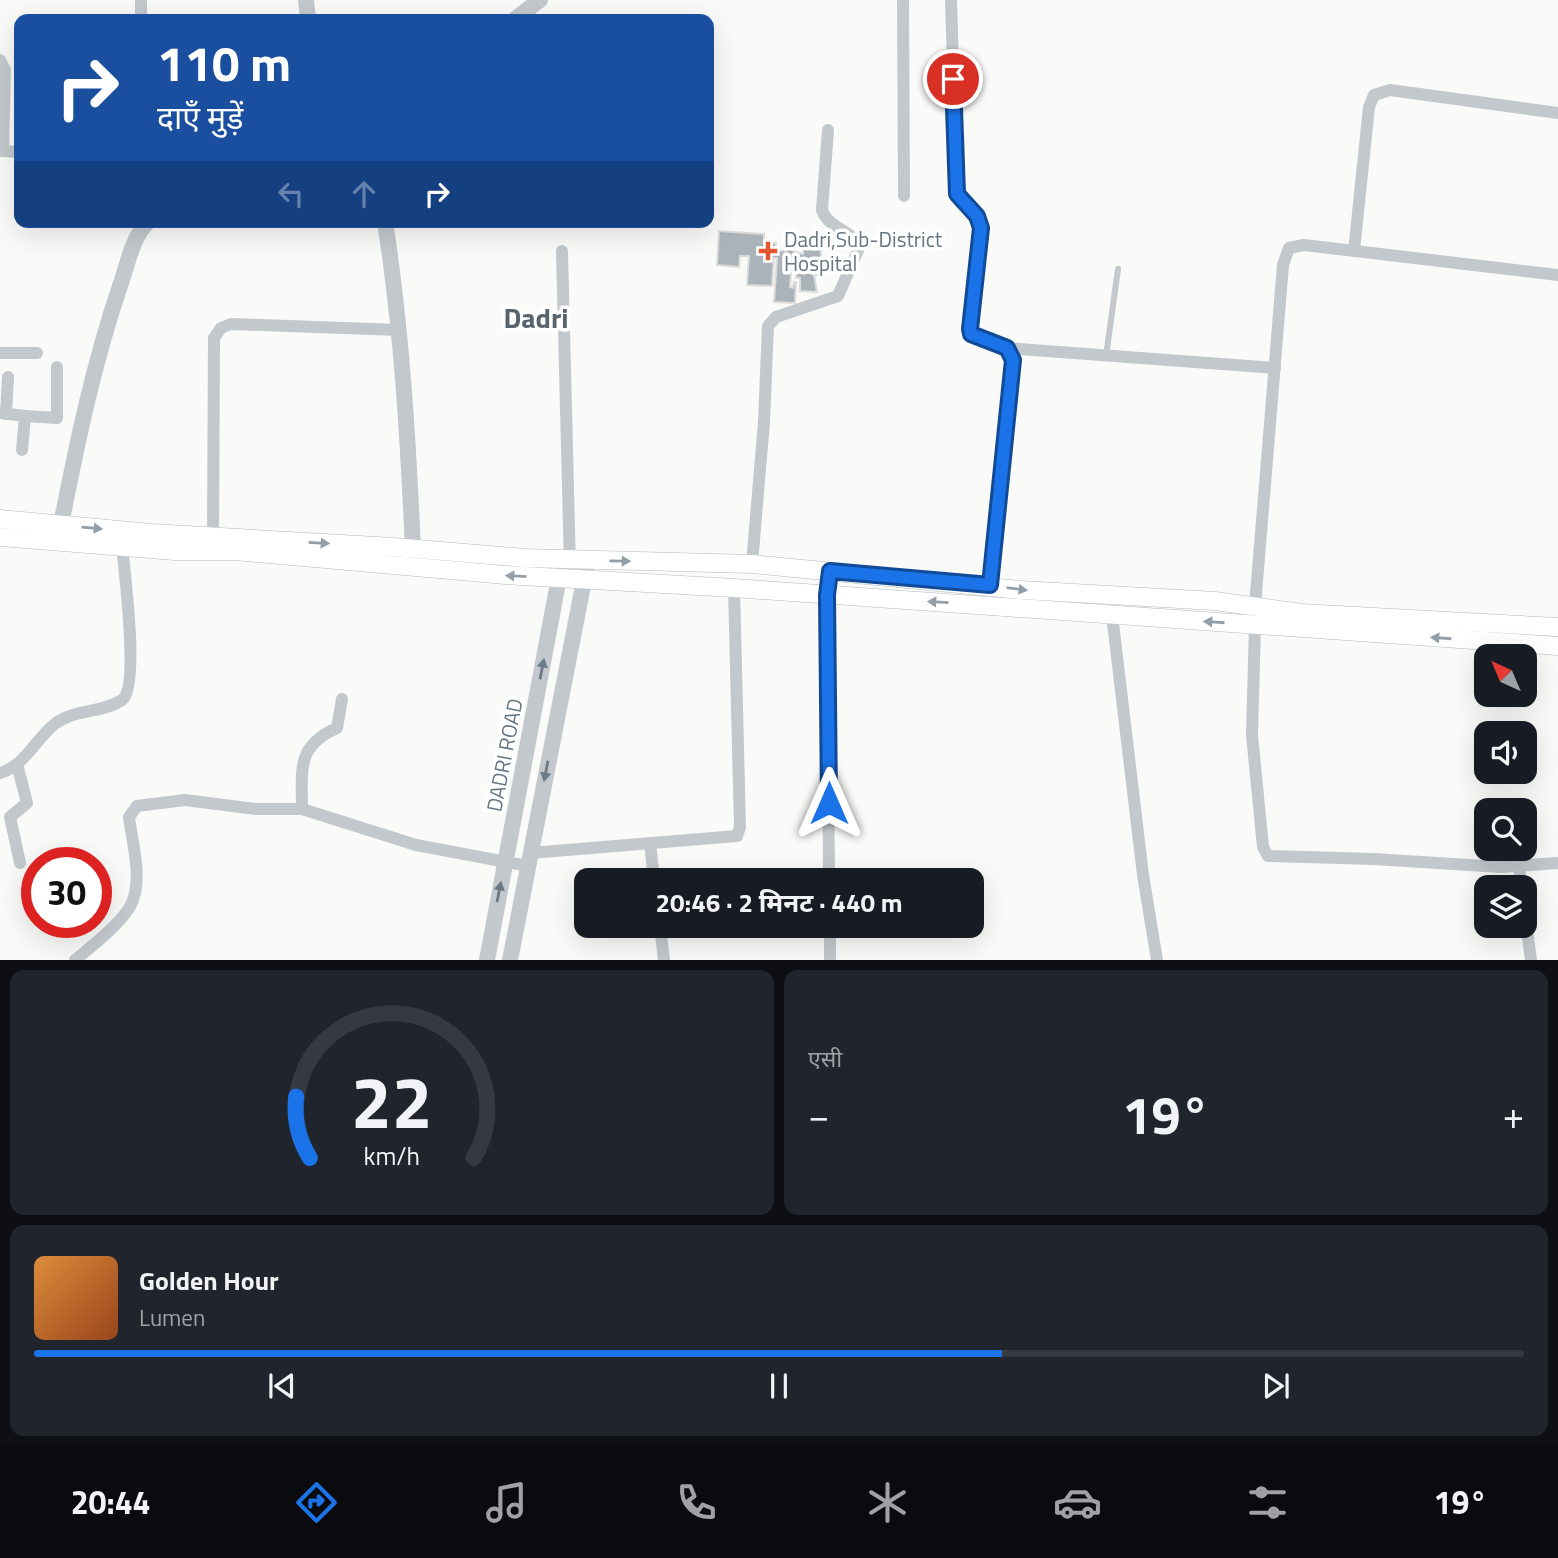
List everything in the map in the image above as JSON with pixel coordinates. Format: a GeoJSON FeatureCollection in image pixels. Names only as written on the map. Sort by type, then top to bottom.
{"type":"FeatureCollection","features":[{"type":"Feature","properties":{"kind":"main road"},"geometry":{"type":"LineString","coordinates":[[0,519],[59,534],[175,551],[234,551],[572,578],[734,587],[1558,646]]}},
{"type":"Feature","properties":{"kind":"main road"},"geometry":{"type":"LineString","coordinates":[[0,537],[59,534],[213,537],[574,559],[752,564],[1021,590],[1215,601],[1301,613],[1558,627]]}},
{"type":"Feature","properties":{"kind":"street"},"geometry":{"type":"LineString","coordinates":[[522,14],[540,0]]}},
{"type":"Feature","properties":{"kind":"street"},"geometry":{"type":"LineString","coordinates":[[903,0],[904,197]]}},
{"type":"Feature","properties":{"kind":"street"},"geometry":{"type":"LineString","coordinates":[[951,0],[957,194],[977,216],[981,228],[971,334],[1007,348],[1275,368]]}},
{"type":"Feature","properties":{"kind":"street"},"geometry":{"type":"LineString","coordinates":[[0,60],[5,70],[2,151]]}},
{"type":"Feature","properties":{"kind":"street"},"geometry":{"type":"LineString","coordinates":[[1354,251],[1369,107],[1374,96],[1390,90],[1558,113]]}},
{"type":"Feature","properties":{"kind":"street"},"geometry":{"type":"LineString","coordinates":[[752,564],[764,422],[768,326],[776,317],[838,296],[859,248],[852,236],[825,219],[822,210],[828,130]]}},
{"type":"Feature","properties":{"kind":"street"},"geometry":{"type":"LineString","coordinates":[[59,534],[81,420],[95,367],[111,312],[142,228]]}},
{"type":"Feature","properties":{"kind":"street"},"geometry":{"type":"LineString","coordinates":[[386,228],[400,330],[407,412],[413,549]]}},
{"type":"Feature","properties":{"kind":"street"},"geometry":{"type":"LineString","coordinates":[[1255,606],[1283,265],[1289,248],[1304,245],[1558,275]]}},
{"type":"Feature","properties":{"kind":"street"},"geometry":{"type":"LineString","coordinates":[[562,251],[574,559]]}},
{"type":"Feature","properties":{"kind":"street"},"geometry":{"type":"LineString","coordinates":[[213,537],[216,332],[231,324],[400,330]]}},
{"type":"Feature","properties":{"kind":"street"},"geometry":{"type":"LineString","coordinates":[[990,585],[1013,360],[1007,348]]}},
{"type":"Feature","properties":{"kind":"street"},"geometry":{"type":"LineString","coordinates":[[0,353],[37,353]]}},
{"type":"Feature","properties":{"kind":"street"},"geometry":{"type":"LineString","coordinates":[[8,377],[3,414],[57,418],[57,367]]}},
{"type":"Feature","properties":{"kind":"street"},"geometry":{"type":"LineString","coordinates":[[22,450],[25,416]]}},
{"type":"Feature","properties":{"kind":"street"},"geometry":{"type":"LineString","coordinates":[[0,773],[17,764],[62,719],[120,701],[128,693],[131,668],[122,545]]}},
{"type":"Feature","properties":{"kind":"street","name":"DADRI ROAD"},"geometry":{"type":"LineString","coordinates":[[510,960],[529,860],[574,559]]}},
{"type":"Feature","properties":{"kind":"street","name":"DADRI ROAD"},"geometry":{"type":"LineString","coordinates":[[486,960],[505,863],[572,578],[574,559]]}},
{"type":"Feature","properties":{"kind":"street"},"geometry":{"type":"LineString","coordinates":[[829,868],[827,595],[830,571]]}},
{"type":"Feature","properties":{"kind":"street"},"geometry":{"type":"LineString","coordinates":[[75,960],[133,901],[135,865],[129,817],[133,808],[164,800],[185,800],[247,809],[302,809],[416,845],[505,863],[650,843],[732,837],[740,832],[734,587]]}},
{"type":"Feature","properties":{"kind":"street"},"geometry":{"type":"LineString","coordinates":[[1112,615],[1143,874],[1157,960]]}},
{"type":"Feature","properties":{"kind":"street"},"geometry":{"type":"LineString","coordinates":[[1255,625],[1252,736],[1263,847],[1268,856],[1519,866],[1558,863]]}},
{"type":"Feature","properties":{"kind":"street"},"geometry":{"type":"LineString","coordinates":[[302,809],[305,754],[316,739],[337,729],[342,699]]}},
{"type":"Feature","properties":{"kind":"street"},"geometry":{"type":"LineString","coordinates":[[17,764],[27,803],[10,817],[20,863]]}},
{"type":"Feature","properties":{"kind":"street"},"geometry":{"type":"LineString","coordinates":[[650,843],[653,868]]}},
{"type":"Feature","properties":{"kind":"street"},"geometry":{"type":"LineString","coordinates":[[1519,866],[1520,875]]}},
{"type":"Feature","properties":{"kind":"street"},"geometry":{"type":"LineString","coordinates":[[661,938],[664,960]]}},
{"type":"Feature","properties":{"kind":"street"},"geometry":{"type":"LineString","coordinates":[[830,938],[830,960]]}},
{"type":"Feature","properties":{"kind":"street"},"geometry":{"type":"LineString","coordinates":[[1528,938],[1531,960]]}},
{"type":"Feature","properties":{"kind":"lane"},"geometry":{"type":"LineString","coordinates":[[1106,356],[1118,269]]}},
{"type":"Feature","properties":{"kind":"building"},"geometry":{"type":"Polygon","coordinates":[[[719,231],[764,234],[764,243],[776,243],[775,250],[786,251],[787,247],[794,248],[793,251],[803,254],[805,238],[821,239],[821,276],[814,275],[817,292],[800,291],[800,278],[796,278],[797,259],[792,259],[790,287],[793,288],[796,282],[795,303],[774,302],[777,258],[774,258],[772,286],[747,285],[749,256],[740,256],[739,267],[717,265],[719,231]]]}},
{"type":"Feature","properties":{"kind":"place","name":"Dadri,Sub-District Hospital"},"geometry":{"type":"Point","coordinates":[768,251]}},
{"type":"Feature","properties":{"kind":"district","name":"Dadri"},"geometry":{"type":"Point","coordinates":[536,317]}},
{"type":"Feature","properties":{"kind":"route"},"geometry":{"type":"LineString","coordinates":[[829,803],[827,595],[830,571],[990,585],[1013,360],[1007,348],[971,334],[970,320],[981,228],[977,216],[957,194],[953,79]]}}]}
